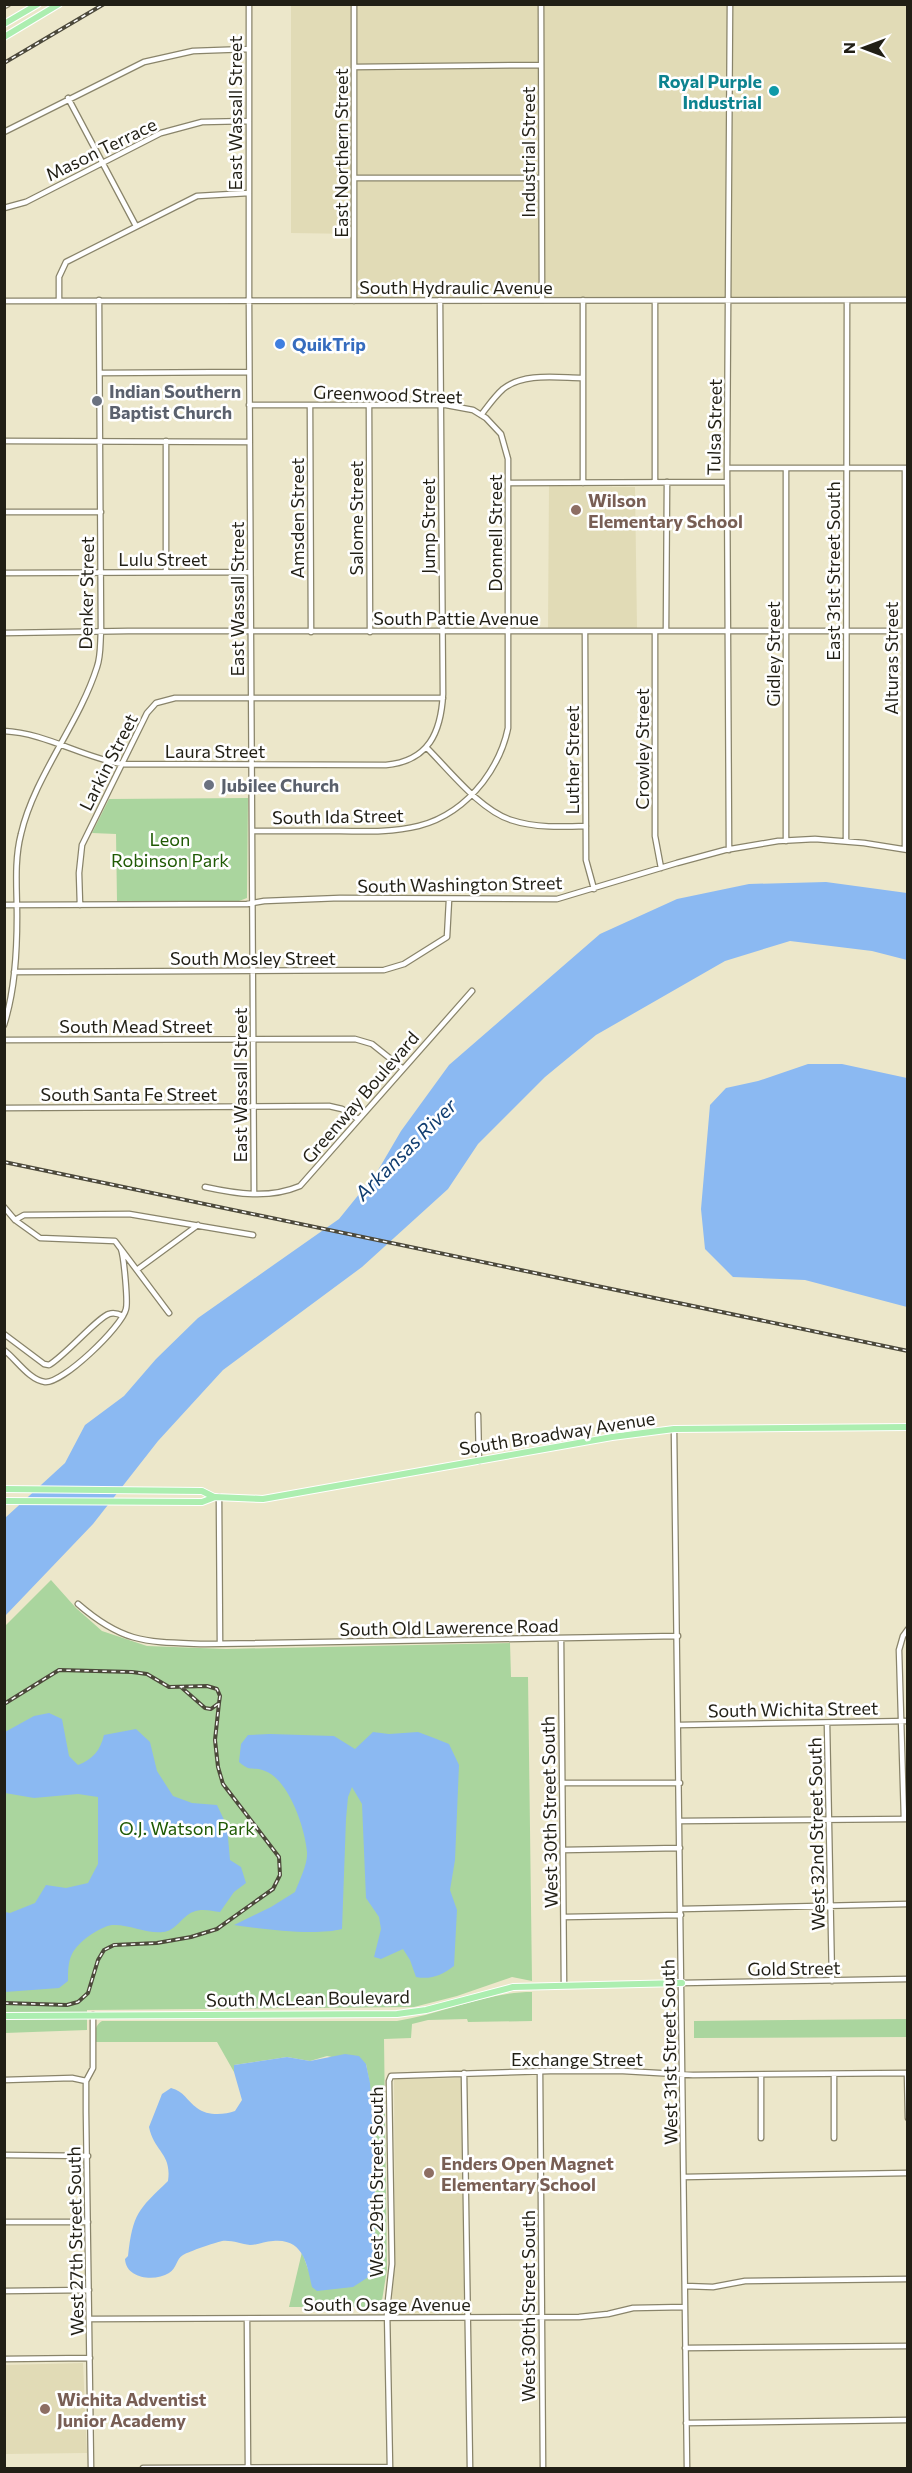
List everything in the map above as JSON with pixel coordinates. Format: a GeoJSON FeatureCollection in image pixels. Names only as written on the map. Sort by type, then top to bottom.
{"type":"FeatureCollection","features":[{"type":"Feature","properties":{"kind":"main road"},"geometry":{"type":"LineString","coordinates":[[4,24],[38,4]]}},
{"type":"Feature","properties":{"kind":"main road"},"geometry":{"type":"LineString","coordinates":[[4,37],[59,4]]}},
{"type":"Feature","properties":{"kind":"main road","name":"South Broadway Avenue"},"geometry":{"type":"LineString","coordinates":[[4,1489],[202,1491],[217,1497],[263,1499],[674,1429],[908,1426]]}},
{"type":"Feature","properties":{"kind":"main road","name":"South Broadway Avenue"},"geometry":{"type":"LineString","coordinates":[[4,1502],[202,1502],[217,1497]]}},
{"type":"Feature","properties":{"kind":"main road","name":"South McLean Boulevard"},"geometry":{"type":"LineString","coordinates":[[4,2016],[397,2014],[426,2010],[513,1987],[682,1983]]}},
{"type":"Feature","properties":{"kind":"street","name":"East Wassall Street"},"geometry":{"type":"LineString","coordinates":[[249,4],[249,442],[254,1194]]}},
{"type":"Feature","properties":{"kind":"street","name":"East Northern Street"},"geometry":{"type":"LineString","coordinates":[[354,4],[354,301]]}},
{"type":"Feature","properties":{"kind":"street","name":"Industrial Street"},"geometry":{"type":"LineString","coordinates":[[541,4],[542,300]]}},
{"type":"Feature","properties":{"kind":"street","name":"Tulsa Street"},"geometry":{"type":"LineString","coordinates":[[729,850],[727,468],[730,301],[730,4]]}},
{"type":"Feature","properties":{"kind":"street"},"geometry":{"type":"LineString","coordinates":[[4,132],[130,68],[160,57],[210,49],[249,49]]}},
{"type":"Feature","properties":{"kind":"street"},"geometry":{"type":"LineString","coordinates":[[354,67],[541,65]]}},
{"type":"Feature","properties":{"kind":"street"},"geometry":{"type":"LineString","coordinates":[[68,98],[136,226]]}},
{"type":"Feature","properties":{"kind":"street","name":"Mason Terrace"},"geometry":{"type":"LineString","coordinates":[[4,208],[26,202],[152,136],[202,122],[249,121]]}},
{"type":"Feature","properties":{"kind":"street"},"geometry":{"type":"LineString","coordinates":[[354,178],[541,178]]}},
{"type":"Feature","properties":{"kind":"street"},"geometry":{"type":"LineString","coordinates":[[59,300],[59,277],[66,262],[197,196],[249,193]]}},
{"type":"Feature","properties":{"kind":"street","name":"Denker Street"},"geometry":{"type":"LineString","coordinates":[[4,1025],[14,985],[17,859],[21,833],[36,795],[88,692],[98,665],[101,631],[99,300]]}},
{"type":"Feature","properties":{"kind":"street","name":"Jump Street"},"geometry":{"type":"LineString","coordinates":[[427,748],[440,723],[443,698],[440,300]]}},
{"type":"Feature","properties":{"kind":"street"},"geometry":{"type":"LineString","coordinates":[[583,300],[583,483]]}},
{"type":"Feature","properties":{"kind":"street","name":"South Hydraulic Avenue"},"geometry":{"type":"LineString","coordinates":[[4,301],[908,300]]}},
{"type":"Feature","properties":{"kind":"street"},"geometry":{"type":"LineString","coordinates":[[655,301],[655,482]]}},
{"type":"Feature","properties":{"kind":"street","name":"East 31st Street South"},"geometry":{"type":"LineString","coordinates":[[846,841],[847,301]]}},
{"type":"Feature","properties":{"kind":"street"},"geometry":{"type":"LineString","coordinates":[[100,373],[249,372]]}},
{"type":"Feature","properties":{"kind":"street","name":"Greenwood Street"},"geometry":{"type":"LineString","coordinates":[[249,405],[441,405],[472,410],[482,415],[504,388],[514,383],[540,377],[583,378]]}},
{"type":"Feature","properties":{"kind":"street","name":"Amsden Street"},"geometry":{"type":"LineString","coordinates":[[310,405],[311,632]]}},
{"type":"Feature","properties":{"kind":"street","name":"Salome Street"},"geometry":{"type":"LineString","coordinates":[[369,405],[370,632]]}},
{"type":"Feature","properties":{"kind":"street","name":"Donnell Street"},"geometry":{"type":"LineString","coordinates":[[473,794],[493,766],[506,737],[509,710],[508,459],[504,441],[496,428],[482,415]]}},
{"type":"Feature","properties":{"kind":"street"},"geometry":{"type":"LineString","coordinates":[[4,441],[249,442]]}},
{"type":"Feature","properties":{"kind":"street"},"geometry":{"type":"LineString","coordinates":[[166,441],[166,572]]}},
{"type":"Feature","properties":{"kind":"street"},"geometry":{"type":"LineString","coordinates":[[727,468],[906,468]]}},
{"type":"Feature","properties":{"kind":"street","name":"Gidley Street"},"geometry":{"type":"LineString","coordinates":[[786,468],[786,841]]}},
{"type":"Feature","properties":{"kind":"street","name":"Alturas Street"},"geometry":{"type":"LineString","coordinates":[[906,468],[906,849]]}},
{"type":"Feature","properties":{"kind":"street"},"geometry":{"type":"LineString","coordinates":[[666,631],[667,482]]}},
{"type":"Feature","properties":{"kind":"street"},"geometry":{"type":"LineString","coordinates":[[508,483],[727,482]]}},
{"type":"Feature","properties":{"kind":"street"},"geometry":{"type":"LineString","coordinates":[[4,512],[101,512]]}},
{"type":"Feature","properties":{"kind":"street","name":"Lulu Street"},"geometry":{"type":"LineString","coordinates":[[4,573],[250,572]]}},
{"type":"Feature","properties":{"kind":"street","name":"Luther Street"},"geometry":{"type":"LineString","coordinates":[[585,631],[586,860],[594,889]]}},
{"type":"Feature","properties":{"kind":"street","name":"Crowley Street"},"geometry":{"type":"LineString","coordinates":[[655,631],[655,836],[661,868]]}},
{"type":"Feature","properties":{"kind":"street","name":"South Pattie Avenue"},"geometry":{"type":"LineString","coordinates":[[4,633],[906,631]]}},
{"type":"Feature","properties":{"kind":"street","name":"Larkin Street"},"geometry":{"type":"LineString","coordinates":[[80,905],[79,873],[82,845],[147,713],[156,703],[175,698],[443,698]]}},
{"type":"Feature","properties":{"kind":"street","name":"Laura Street"},"geometry":{"type":"LineString","coordinates":[[4,731],[61,744],[94,757],[122,764],[393,764],[411,758],[427,748]]}},
{"type":"Feature","properties":{"kind":"street"},"geometry":{"type":"LineString","coordinates":[[427,748],[487,807],[511,820],[553,827],[586,826]]}},
{"type":"Feature","properties":{"kind":"street","name":"South Ida Street"},"geometry":{"type":"LineString","coordinates":[[252,831],[399,831],[423,826],[445,816],[460,807],[473,794]]}},
{"type":"Feature","properties":{"kind":"street","name":"South Washington Street"},"geometry":{"type":"LineString","coordinates":[[4,905],[252,903],[340,898],[557,899],[729,850],[786,841],[846,841],[906,849]]}},
{"type":"Feature","properties":{"kind":"street","name":"South Mosley Street"},"geometry":{"type":"LineString","coordinates":[[14,972],[384,970],[404,963],[447,937],[448,900]]}},
{"type":"Feature","properties":{"kind":"street"},"geometry":{"type":"LineString","coordinates":[[6,985],[14,985]]}},
{"type":"Feature","properties":{"kind":"street","name":"Greenway Boulevard"},"geometry":{"type":"LineString","coordinates":[[205,1187],[232,1193],[276,1194],[300,1186],[472,991]]}},
{"type":"Feature","properties":{"kind":"street","name":"South Mead Street"},"geometry":{"type":"LineString","coordinates":[[4,1040],[355,1039],[372,1044],[402,1068]]}},
{"type":"Feature","properties":{"kind":"street","name":"South Santa Fe Street"},"geometry":{"type":"LineString","coordinates":[[4,1108],[329,1107],[342,1109],[358,1119]]}},
{"type":"Feature","properties":{"kind":"street"},"geometry":{"type":"LineString","coordinates":[[4,1207],[15,1220],[40,1238],[115,1241],[170,1313]]}},
{"type":"Feature","properties":{"kind":"street"},"geometry":{"type":"LineString","coordinates":[[15,1220],[24,1215],[129,1214],[253,1236]]}},
{"type":"Feature","properties":{"kind":"street"},"geometry":{"type":"LineString","coordinates":[[138,1269],[198,1225]]}},
{"type":"Feature","properties":{"kind":"street"},"geometry":{"type":"LineString","coordinates":[[4,1350],[40,1381],[54,1381],[84,1357],[106,1337],[123,1316],[126,1308],[121,1249]]}},
{"type":"Feature","properties":{"kind":"street"},"geometry":{"type":"LineString","coordinates":[[4,1334],[44,1364],[49,1365],[64,1355],[105,1316],[115,1313],[123,1316]]}},
{"type":"Feature","properties":{"kind":"street"},"geometry":{"type":"LineString","coordinates":[[478,1415],[479,1461]]}},
{"type":"Feature","properties":{"kind":"street"},"geometry":{"type":"LineString","coordinates":[[674,1429],[678,1636]]}},
{"type":"Feature","properties":{"kind":"street"},"geometry":{"type":"LineString","coordinates":[[217,1497],[220,1644]]}},
{"type":"Feature","properties":{"kind":"street","name":"South Old Lawerence Road"},"geometry":{"type":"LineString","coordinates":[[78,1604],[119,1633],[145,1642],[220,1644],[678,1636]]}},
{"type":"Feature","properties":{"kind":"street"},"geometry":{"type":"LineString","coordinates":[[680,1821],[906,1819],[904,1721],[899,1650],[903,1636],[908,1629]]}},
{"type":"Feature","properties":{"kind":"street","name":"West 31st Street South"},"geometry":{"type":"LineString","coordinates":[[678,1636],[687,2469]]}},
{"type":"Feature","properties":{"kind":"street","name":"West 30th Street South"},"geometry":{"type":"LineString","coordinates":[[561,1638],[564,1985]]}},
{"type":"Feature","properties":{"kind":"street","name":"South Wichita Street"},"geometry":{"type":"LineString","coordinates":[[679,1725],[904,1721]]}},
{"type":"Feature","properties":{"kind":"street","name":"West 32nd Street South"},"geometry":{"type":"LineString","coordinates":[[827,1723],[832,1981]]}},
{"type":"Feature","properties":{"kind":"street"},"geometry":{"type":"LineString","coordinates":[[562,1784],[680,1783]]}},
{"type":"Feature","properties":{"kind":"street"},"geometry":{"type":"LineString","coordinates":[[563,1850],[680,1848]]}},
{"type":"Feature","properties":{"kind":"street"},"geometry":{"type":"LineString","coordinates":[[564,1917],[908,1904]]}},
{"type":"Feature","properties":{"kind":"street","name":"Gold Street"},"geometry":{"type":"LineString","coordinates":[[682,1983],[908,1979]]}},
{"type":"Feature","properties":{"kind":"street","name":"West 27th Street South"},"geometry":{"type":"LineString","coordinates":[[91,2469],[86,2081],[93,2068],[93,2014]]}},
{"type":"Feature","properties":{"kind":"street","name":"West 30th Street South"},"geometry":{"type":"LineString","coordinates":[[540,2072],[543,2469]]}},
{"type":"Feature","properties":{"kind":"street","name":"Exchange Street"},"geometry":{"type":"LineString","coordinates":[[391,2076],[540,2072],[761,2075],[907,2073]]}},
{"type":"Feature","properties":{"kind":"street"},"geometry":{"type":"LineString","coordinates":[[464,2073],[470,2469]]}},
{"type":"Feature","properties":{"kind":"street"},"geometry":{"type":"LineString","coordinates":[[907,2073],[908,2118]]}},
{"type":"Feature","properties":{"kind":"street"},"geometry":{"type":"LineString","coordinates":[[834,2074],[834,2138]]}},
{"type":"Feature","properties":{"kind":"street"},"geometry":{"type":"LineString","coordinates":[[761,2075],[761,2138]]}},
{"type":"Feature","properties":{"kind":"street","name":"West 29th Street South"},"geometry":{"type":"LineString","coordinates":[[390,2468],[387,2318],[392,2264],[389,2081],[391,2076]]}},
{"type":"Feature","properties":{"kind":"street"},"geometry":{"type":"LineString","coordinates":[[4,2080],[72,2078],[86,2081]]}},
{"type":"Feature","properties":{"kind":"street"},"geometry":{"type":"LineString","coordinates":[[4,2155],[88,2156]]}},
{"type":"Feature","properties":{"kind":"street"},"geometry":{"type":"LineString","coordinates":[[684,2177],[908,2174]]}},
{"type":"Feature","properties":{"kind":"street"},"geometry":{"type":"LineString","coordinates":[[4,2222],[88,2222]]}},
{"type":"Feature","properties":{"kind":"street"},"geometry":{"type":"LineString","coordinates":[[685,2286],[716,2287],[745,2281],[908,2279]]}},
{"type":"Feature","properties":{"kind":"street"},"geometry":{"type":"LineString","coordinates":[[4,2290],[89,2290]]}},
{"type":"Feature","properties":{"kind":"street","name":"South Osage Avenue"},"geometry":{"type":"LineString","coordinates":[[89,2319],[542,2317],[588,2316],[633,2308],[685,2307]]}},
{"type":"Feature","properties":{"kind":"street"},"geometry":{"type":"LineString","coordinates":[[247,2319],[248,2468]]}},
{"type":"Feature","properties":{"kind":"street"},"geometry":{"type":"LineString","coordinates":[[685,2348],[908,2346]]}},
{"type":"Feature","properties":{"kind":"street"},"geometry":{"type":"LineString","coordinates":[[4,2359],[90,2358]]}},
{"type":"Feature","properties":{"kind":"street"},"geometry":{"type":"LineString","coordinates":[[686,2423],[908,2420]]}},
{"type":"Feature","properties":{"kind":"street"},"geometry":{"type":"LineString","coordinates":[[143,2468],[390,2468]]}},
{"type":"Feature","properties":{"kind":"shaded area"},"geometry":{"type":"Polygon","coordinates":[[[291,5],[907,5],[907,301],[354,301],[355,234],[291,233],[291,5]]]}},
{"type":"Feature","properties":{"kind":"shaded area"},"geometry":{"type":"Polygon","coordinates":[[[549,486],[635,487],[637,628],[548,628],[549,486]]]}},
{"type":"Feature","properties":{"kind":"shaded area","name":"Enders Open Magnet Elementary School"},"geometry":{"type":"Polygon","coordinates":[[[394,2079],[462,2079],[463,2315],[394,2315],[391,2312],[395,2263],[394,2079]]]}},
{"type":"Feature","properties":{"kind":"shaded area","name":"Wichita Adventist Junior Academy"},"geometry":{"type":"Polygon","coordinates":[[[83,2363],[87,2453],[5,2454],[4,2365],[83,2363]]]}},
{"type":"Feature","properties":{"kind":"green space","name":"Leon Robinson Park"},"geometry":{"type":"Polygon","coordinates":[[[248,798],[247,898],[239,901],[117,901],[116,834],[92,833],[109,799],[248,798]]]}},
{"type":"Feature","properties":{"kind":"green space","name":"O.J. Watson Park"},"geometry":{"type":"Polygon","coordinates":[[[51,1580],[76,1608],[102,1631],[147,1646],[226,1649],[510,1643],[511,1677],[528,1677],[532,1981],[512,1977],[457,1996],[414,2007],[87,2010],[87,2030],[5,2033],[5,1626],[51,1580]]]}},
{"type":"Feature","properties":{"kind":"green space"},"geometry":{"type":"Polygon","coordinates":[[[532,1992],[532,2021],[428,2020],[412,2024],[411,2038],[384,2039],[387,2269],[381,2307],[289,2307],[302,2252],[308,2269],[375,2256],[375,2135],[366,2064],[327,2056],[310,2061],[287,2057],[234,2065],[234,2072],[217,2042],[95,2042],[96,2027],[102,2021],[397,2021],[431,2014],[481,1999],[532,1992]]]}},
{"type":"Feature","properties":{"kind":"green space"},"geometry":{"type":"Polygon","coordinates":[[[907,2019],[907,2037],[694,2038],[694,2021],[907,2019]]]}},
{"type":"Feature","properties":{"kind":"water","name":"Arkansas River"},"geometry":{"type":"Polygon","coordinates":[[[826,882],[907,893],[907,960],[872,951],[790,941],[725,961],[596,1035],[545,1077],[478,1144],[448,1189],[362,1267],[223,1370],[158,1441],[93,1524],[5,1616],[5,1518],[65,1463],[85,1425],[124,1396],[156,1359],[198,1318],[339,1219],[377,1172],[401,1131],[449,1065],[600,934],[677,899],[749,884],[826,882]]]}},
{"type":"Feature","properties":{"kind":"water"},"geometry":{"type":"Polygon","coordinates":[[[808,1064],[842,1064],[907,1078],[907,1307],[805,1280],[733,1277],[705,1249],[701,1209],[710,1105],[726,1088],[758,1081],[808,1064]]]}},
{"type":"Feature","properties":{"kind":"water"},"geometry":{"type":"Polygon","coordinates":[[[49,1713],[62,1719],[69,1756],[78,1765],[95,1754],[104,1735],[136,1729],[150,1742],[157,1771],[173,1796],[192,1803],[217,1805],[227,1826],[230,1860],[241,1867],[246,1883],[234,1892],[220,1912],[203,1910],[193,1912],[168,1931],[151,1932],[112,1925],[95,1932],[75,1949],[70,1960],[68,1981],[59,1988],[5,1992],[5,1912],[10,1913],[35,1903],[46,1885],[66,1888],[88,1883],[98,1864],[98,1797],[78,1794],[34,1798],[5,1793],[5,1732],[34,1716],[49,1713]]]}},
{"type":"Feature","properties":{"kind":"water"},"geometry":{"type":"Polygon","coordinates":[[[373,1732],[389,1734],[418,1732],[434,1738],[449,1744],[459,1765],[455,1860],[450,1890],[457,1910],[454,1966],[431,1977],[416,1977],[403,1949],[381,1959],[374,1957],[381,1929],[379,1917],[366,1898],[362,1804],[352,1787],[348,1797],[346,1819],[342,1929],[304,1932],[234,1925],[295,1892],[307,1857],[303,1830],[288,1794],[274,1776],[239,1762],[241,1744],[248,1735],[334,1736],[355,1749],[373,1732]]]}},
{"type":"Feature","properties":{"kind":"water"},"geometry":{"type":"Polygon","coordinates":[[[345,2054],[359,2056],[366,2064],[370,2083],[375,2165],[375,2256],[370,2276],[353,2287],[317,2291],[312,2287],[306,2262],[298,2248],[283,2241],[250,2245],[222,2241],[183,2255],[172,2271],[163,2276],[142,2277],[130,2271],[125,2259],[128,2256],[135,2221],[143,2206],[168,2181],[169,2172],[165,2158],[151,2135],[149,2127],[162,2094],[171,2088],[179,2091],[201,2111],[216,2114],[231,2112],[235,2111],[242,2100],[234,2065],[287,2057],[310,2061],[345,2054]]]}},
{"type":"Feature","properties":{"kind":"railway"},"geometry":{"type":"LineString","coordinates":[[4,63],[104,4]]}},
{"type":"Feature","properties":{"kind":"railway"},"geometry":{"type":"LineString","coordinates":[[4,1162],[908,1351]]}},
{"type":"Feature","properties":{"kind":"railway"},"geometry":{"type":"LineString","coordinates":[[4,1704],[59,1670],[132,1672],[147,1674],[169,1687],[207,1686],[217,1689],[220,1696],[219,1703],[211,1709],[205,1708],[181,1687]]}},
{"type":"Feature","properties":{"kind":"railway"},"geometry":{"type":"LineString","coordinates":[[4,2003],[67,2005],[78,2002],[88,1993],[98,1960],[104,1950],[114,1945],[157,1943],[191,1937],[217,1929],[273,1889],[280,1875],[279,1857],[223,1784],[218,1767],[215,1740],[219,1703]]}},
{"type":"Feature","properties":{"kind":"place","name":"Royal Purple Industrial"},"geometry":{"type":"Point","coordinates":[774,91]}},
{"type":"Feature","properties":{"kind":"place","name":"QuikTrip"},"geometry":{"type":"Point","coordinates":[280,344]}},
{"type":"Feature","properties":{"kind":"place","name":"Indian Southern Baptist Church"},"geometry":{"type":"Point","coordinates":[97,401]}},
{"type":"Feature","properties":{"kind":"place","name":"Wilson Elementary School"},"geometry":{"type":"Point","coordinates":[576,510]}},
{"type":"Feature","properties":{"kind":"place","name":"Jubilee Church"},"geometry":{"type":"Point","coordinates":[209,785]}},
{"type":"Feature","properties":{"kind":"place","name":"Enders Open Magnet Elementary School"},"geometry":{"type":"Point","coordinates":[429,2173]}},
{"type":"Feature","properties":{"kind":"place","name":"Wichita Adventist Junior Academy"},"geometry":{"type":"Point","coordinates":[45,2409]}}]}
